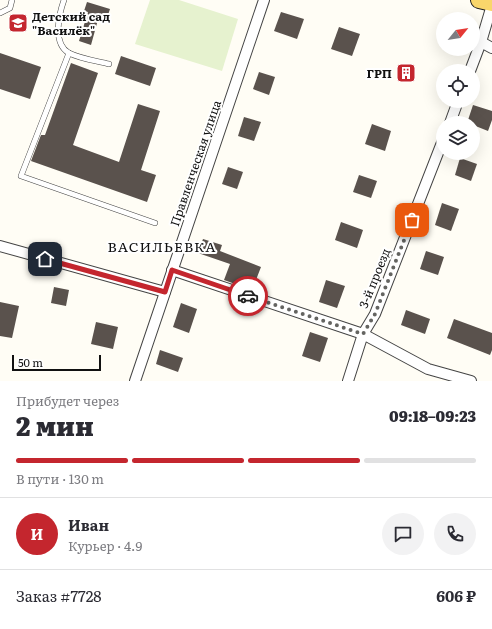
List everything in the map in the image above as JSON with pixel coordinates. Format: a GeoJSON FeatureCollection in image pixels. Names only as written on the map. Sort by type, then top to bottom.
{"type":"FeatureCollection","features":[{"type":"Feature","properties":{"kind":"main road"},"geometry":{"type":"LineString","coordinates":[[479,0],[492,4]]}},
{"type":"Feature","properties":{"kind":"street","name":"Правленческая улица"},"geometry":{"type":"LineString","coordinates":[[135,381],[264,0]]}},
{"type":"Feature","properties":{"kind":"street"},"geometry":{"type":"LineString","coordinates":[[473,64],[492,4]]}},
{"type":"Feature","properties":{"kind":"street"},"geometry":{"type":"LineString","coordinates":[[481,42],[492,48]]}},
{"type":"Feature","properties":{"kind":"street","name":"3-й проезд"},"geometry":{"type":"LineString","coordinates":[[348,381],[363,334],[375,314],[436,158]]}},
{"type":"Feature","properties":{"kind":"street"},"geometry":{"type":"LineString","coordinates":[[0,246],[165,292]]}},
{"type":"Feature","properties":{"kind":"street"},"geometry":{"type":"LineString","coordinates":[[172,270],[363,334],[428,369],[471,381]]}},
{"type":"Feature","properties":{"kind":"lane"},"geometry":{"type":"LineString","coordinates":[[0,13],[10,8],[12,0]]}},
{"type":"Feature","properties":{"kind":"lane"},"geometry":{"type":"LineString","coordinates":[[64,0],[58,26],[63,47],[69,52],[109,64]]}},
{"type":"Feature","properties":{"kind":"lane"},"geometry":{"type":"LineString","coordinates":[[69,52],[21,176],[156,223]]}},
{"type":"Feature","properties":{"kind":"green space"},"geometry":{"type":"Polygon","coordinates":[[[150,0],[179,0],[238,19],[222,71],[135,44],[150,0]]]}},
{"type":"Feature","properties":{"kind":"building"},"geometry":{"type":"Polygon","coordinates":[[[87,2],[110,9],[107,18],[99,16],[91,45],[79,41],[88,12],[84,11],[87,2]]]}},
{"type":"Feature","properties":{"kind":"building"},"geometry":{"type":"Polygon","coordinates":[[[281,12],[304,19],[297,39],[274,31],[281,12]]]}},
{"type":"Feature","properties":{"kind":"building"},"geometry":{"type":"Polygon","coordinates":[[[339,27],[360,34],[352,56],[331,49],[339,27]]]}},
{"type":"Feature","properties":{"kind":"building"},"geometry":{"type":"Polygon","coordinates":[[[0,53],[41,67],[30,99],[0,89],[0,53]]]}},
{"type":"Feature","properties":{"kind":"building"},"geometry":{"type":"Polygon","coordinates":[[[121,56],[156,68],[150,86],[115,74],[121,56]]]}},
{"type":"Feature","properties":{"kind":"building"},"geometry":{"type":"Polygon","coordinates":[[[71,63],[98,73],[73,145],[119,162],[138,104],[160,111],[141,170],[156,175],[147,202],[31,161],[41,135],[45,135],[71,63]]]}},
{"type":"Feature","properties":{"kind":"building","name":"ГРП"},"geometry":{"type":"Polygon","coordinates":[[[402,66],[413,69],[409,81],[399,78],[402,66]]]}},
{"type":"Feature","properties":{"kind":"building"},"geometry":{"type":"Polygon","coordinates":[[[259,72],[275,77],[269,95],[253,89],[259,72]]]}},
{"type":"Feature","properties":{"kind":"building"},"geometry":{"type":"Polygon","coordinates":[[[480,107],[492,111],[492,120],[488,131],[480,128],[480,116],[469,116],[472,108],[480,107]]]}},
{"type":"Feature","properties":{"kind":"building"},"geometry":{"type":"Polygon","coordinates":[[[244,117],[261,122],[254,141],[238,136],[244,117]]]}},
{"type":"Feature","properties":{"kind":"building"},"geometry":{"type":"Polygon","coordinates":[[[372,124],[391,131],[385,151],[365,144],[372,124]]]}},
{"type":"Feature","properties":{"kind":"building"},"geometry":{"type":"Polygon","coordinates":[[[459,160],[466,160],[477,164],[471,181],[455,175],[459,160]]]}},
{"type":"Feature","properties":{"kind":"building"},"geometry":{"type":"Polygon","coordinates":[[[228,167],[243,172],[237,189],[222,184],[228,167]]]}},
{"type":"Feature","properties":{"kind":"building"},"geometry":{"type":"Polygon","coordinates":[[[359,175],[377,181],[371,198],[353,192],[359,175]]]}},
{"type":"Feature","properties":{"kind":"building"},"geometry":{"type":"Polygon","coordinates":[[[442,203],[459,209],[451,231],[435,225],[442,203]]]}},
{"type":"Feature","properties":{"kind":"building"},"geometry":{"type":"Polygon","coordinates":[[[341,222],[363,230],[357,248],[335,240],[341,222]]]}},
{"type":"Feature","properties":{"kind":"building"},"geometry":{"type":"Polygon","coordinates":[[[203,239],[222,245],[220,251],[261,267],[254,285],[240,279],[238,285],[224,280],[230,264],[198,253],[203,239]]]}},
{"type":"Feature","properties":{"kind":"building"},"geometry":{"type":"Polygon","coordinates":[[[426,251],[444,257],[438,275],[420,269],[426,251]]]}},
{"type":"Feature","properties":{"kind":"building"},"geometry":{"type":"Polygon","coordinates":[[[326,280],[345,286],[337,308],[319,302],[326,280]]]}},
{"type":"Feature","properties":{"kind":"building"},"geometry":{"type":"Polygon","coordinates":[[[54,287],[69,290],[66,306],[51,303],[54,287]]]}},
{"type":"Feature","properties":{"kind":"building"},"geometry":{"type":"Polygon","coordinates":[[[0,302],[19,306],[12,338],[0,336],[0,302]]]}},
{"type":"Feature","properties":{"kind":"building"},"geometry":{"type":"Polygon","coordinates":[[[181,303],[197,309],[189,333],[173,327],[181,303]]]}},
{"type":"Feature","properties":{"kind":"building"},"geometry":{"type":"Polygon","coordinates":[[[406,310],[430,319],[425,334],[401,325],[406,310]]]}},
{"type":"Feature","properties":{"kind":"building"},"geometry":{"type":"Polygon","coordinates":[[[454,319],[492,333],[492,350],[490,355],[447,338],[454,319]]]}},
{"type":"Feature","properties":{"kind":"building"},"geometry":{"type":"Polygon","coordinates":[[[96,322],[118,327],[113,349],[91,344],[96,322]]]}},
{"type":"Feature","properties":{"kind":"building"},"geometry":{"type":"Polygon","coordinates":[[[310,332],[328,338],[320,362],[302,356],[310,332]]]}},
{"type":"Feature","properties":{"kind":"building"},"geometry":{"type":"Polygon","coordinates":[[[160,350],[183,358],[178,372],[156,364],[160,350]]]}},
{"type":"Feature","properties":{"kind":"way so far"},"geometry":{"type":"LineString","coordinates":[[248,296],[363,334],[375,314],[412,220]]}},
{"type":"Feature","properties":{"kind":"place","name":"Детский сад \"Василёк\""},"geometry":{"type":"Point","coordinates":[18,23]}},
{"type":"Feature","properties":{"kind":"place","name":"ГРП"},"geometry":{"type":"Point","coordinates":[406,73]}},
{"type":"Feature","properties":{"kind":"district","name":"ВАСИЛЬЕВКА"},"geometry":{"type":"Point","coordinates":[162,246]}},
{"type":"Feature","properties":{"kind":"route"},"geometry":{"type":"LineString","coordinates":[[45,259],[165,292],[172,270],[248,296]]}}]}
